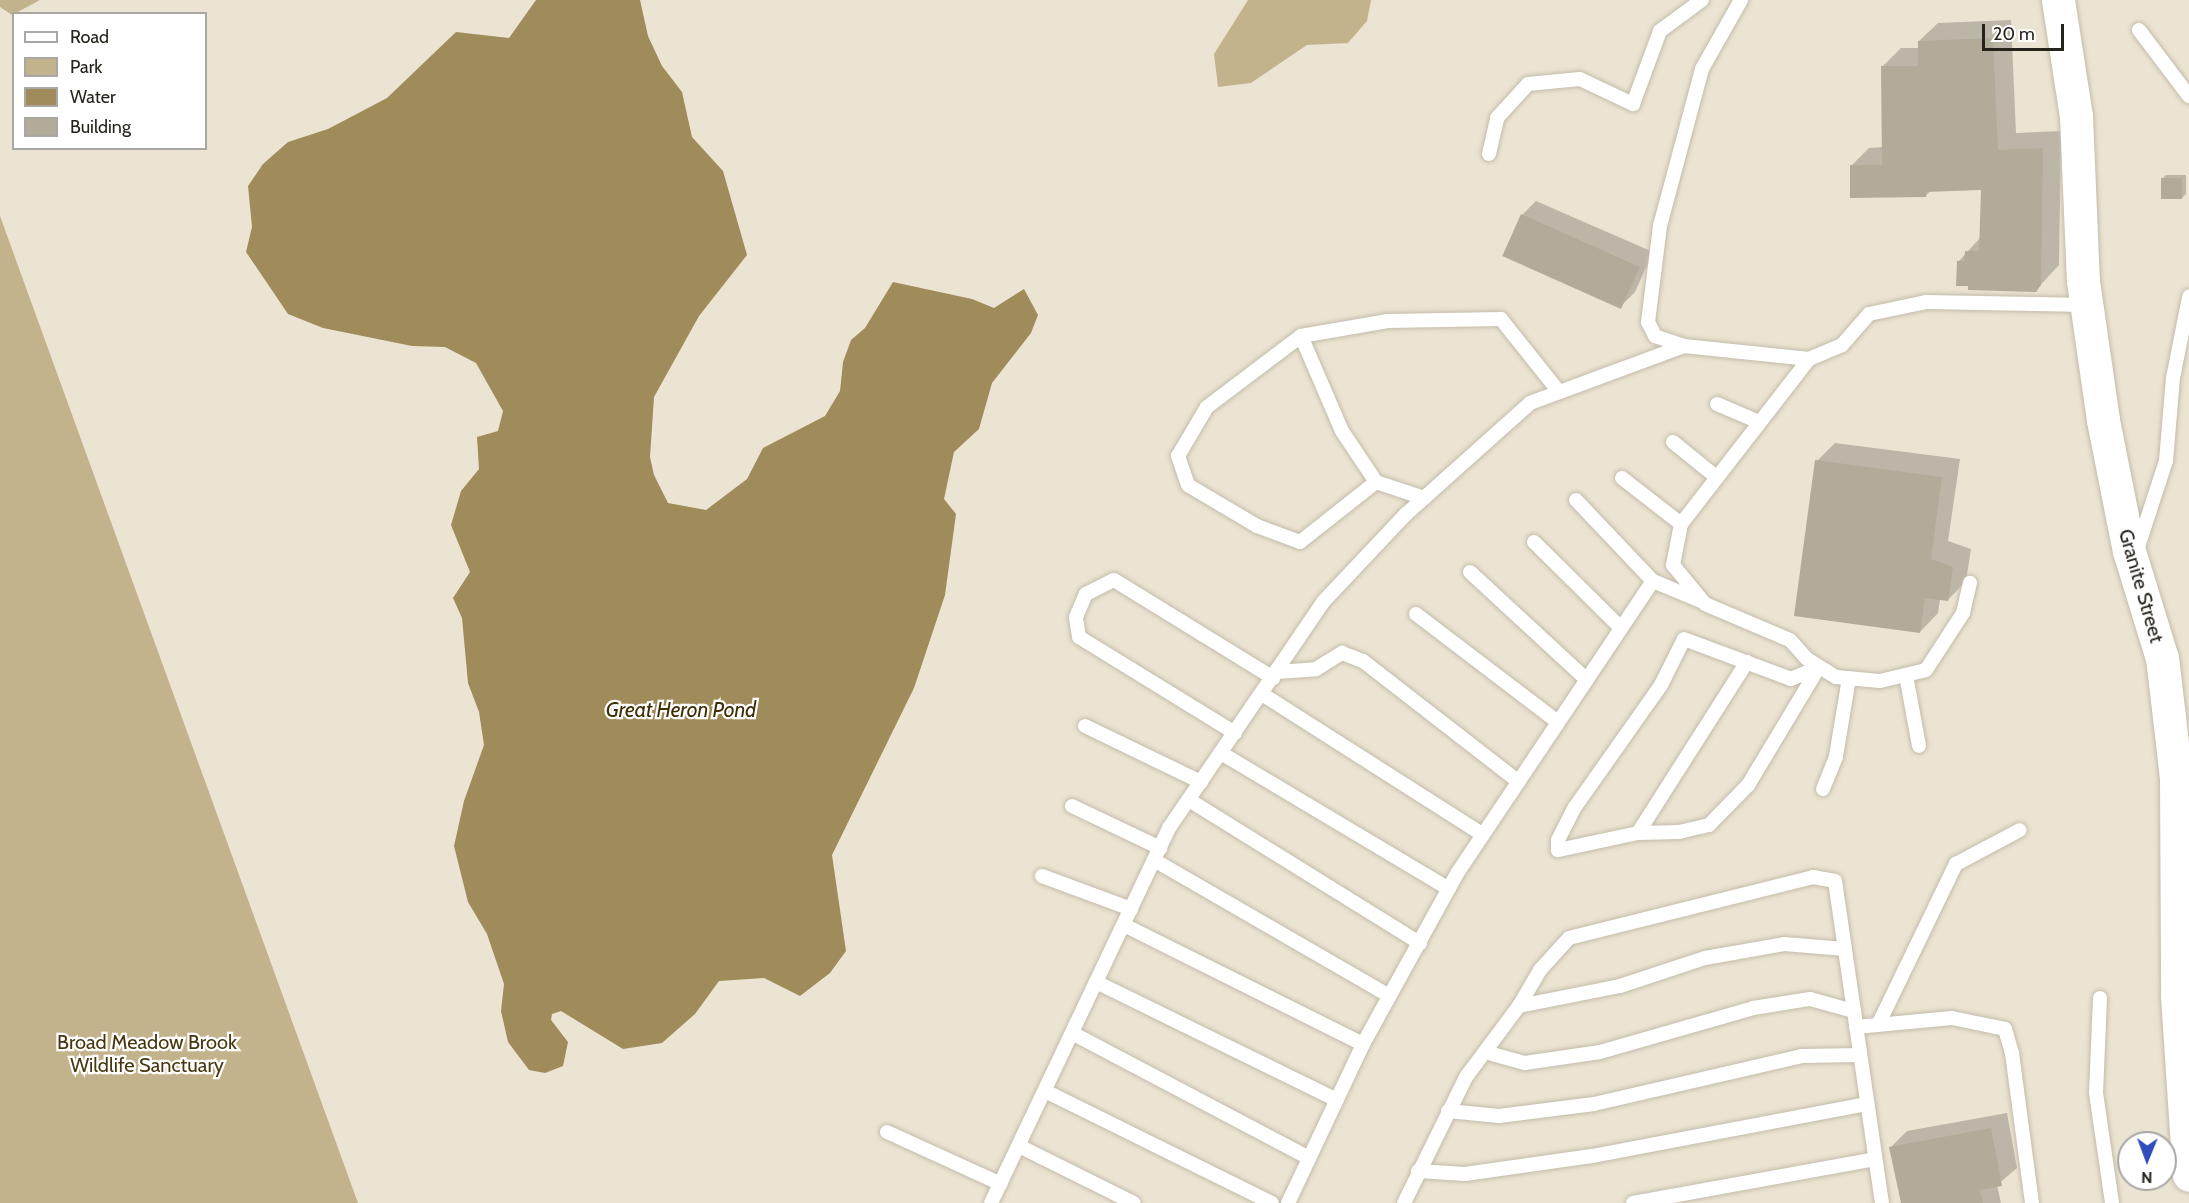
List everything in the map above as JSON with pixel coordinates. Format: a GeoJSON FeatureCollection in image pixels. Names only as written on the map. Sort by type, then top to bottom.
{"type":"FeatureCollection","features":[{"type":"Feature","properties":{"kind":"street","name":"Granite Street"},"geometry":{"type":"LineString","coordinates":[[2058,0],[2076,116],[2087,305],[2103,420],[2132,562],[2162,658],[2176,778],[2176,960],[2189,1175]]}},
{"type":"Feature","properties":{"kind":"lane"},"geometry":{"type":"LineString","coordinates":[[1489,154],[1497,118],[1528,84],[1580,79],[1633,104],[1660,31],[1702,0]]}},
{"type":"Feature","properties":{"kind":"lane"},"geometry":{"type":"LineString","coordinates":[[1741,0],[1702,69],[1660,226],[1648,322],[1655,336],[1683,346],[1809,359]]}},
{"type":"Feature","properties":{"kind":"lane"},"geometry":{"type":"LineString","coordinates":[[2139,30],[2189,96]]}},
{"type":"Feature","properties":{"kind":"lane"},"geometry":{"type":"LineString","coordinates":[[2132,562],[2166,461],[2173,378],[2189,297]]}},
{"type":"Feature","properties":{"kind":"lane"},"geometry":{"type":"LineString","coordinates":[[1705,603],[1672,565],[1682,524],[1809,359],[1842,345],[1869,315],[1926,302],[2087,305]]}},
{"type":"Feature","properties":{"kind":"lane"},"geometry":{"type":"LineString","coordinates":[[1376,482],[1300,542],[1257,526],[1188,485],[1178,456],[1207,407],[1300,336],[1388,321],[1501,319],[1559,392]]}},
{"type":"Feature","properties":{"kind":"lane"},"geometry":{"type":"LineString","coordinates":[[1300,336],[1342,431],[1376,482],[1424,498]]}},
{"type":"Feature","properties":{"kind":"lane"},"geometry":{"type":"LineString","coordinates":[[992,1203],[1157,854],[1189,800],[1323,602],[1424,498],[1530,403],[1683,346]]}},
{"type":"Feature","properties":{"kind":"lane"},"geometry":{"type":"LineString","coordinates":[[1716,404],[1759,422]]}},
{"type":"Feature","properties":{"kind":"lane"},"geometry":{"type":"LineString","coordinates":[[1673,442],[1716,477]]}},
{"type":"Feature","properties":{"kind":"lane"},"geometry":{"type":"LineString","coordinates":[[1622,478],[1682,524]]}},
{"type":"Feature","properties":{"kind":"lane"},"geometry":{"type":"LineString","coordinates":[[1576,500],[1653,581],[1790,640],[1819,667],[1836,677],[1880,681],[1926,670],[1944,646],[1963,613],[1970,583]]}},
{"type":"Feature","properties":{"kind":"lane"},"geometry":{"type":"LineString","coordinates":[[1534,542],[1622,628]]}},
{"type":"Feature","properties":{"kind":"lane"},"geometry":{"type":"LineString","coordinates":[[1470,572],[1587,680]]}},
{"type":"Feature","properties":{"kind":"lane"},"geometry":{"type":"LineString","coordinates":[[1235,733],[1079,637],[1076,617],[1086,594],[1114,580],[1275,675],[1316,669],[1342,652],[1363,661],[1518,782]]}},
{"type":"Feature","properties":{"kind":"lane"},"geometry":{"type":"LineString","coordinates":[[1288,1203],[1363,1044],[1449,889],[1653,581]]}},
{"type":"Feature","properties":{"kind":"lane"},"geometry":{"type":"LineString","coordinates":[[1416,614],[1558,722]]}},
{"type":"Feature","properties":{"kind":"lane"},"geometry":{"type":"LineString","coordinates":[[1683,639],[1791,679],[1819,667],[1748,785],[1709,825],[1679,832],[1638,833],[1572,850],[1558,850],[1558,840],[1575,807],[1661,685],[1683,639]]}},
{"type":"Feature","properties":{"kind":"lane"},"geometry":{"type":"LineString","coordinates":[[1638,833],[1747,662]]}},
{"type":"Feature","properties":{"kind":"lane"},"geometry":{"type":"LineString","coordinates":[[1906,675],[1919,746]]}},
{"type":"Feature","properties":{"kind":"lane"},"geometry":{"type":"LineString","coordinates":[[1823,789],[1836,756],[1849,678]]}},
{"type":"Feature","properties":{"kind":"lane"},"geometry":{"type":"LineString","coordinates":[[1262,694],[1483,835]]}},
{"type":"Feature","properties":{"kind":"lane"},"geometry":{"type":"LineString","coordinates":[[1085,726],[1201,782]]}},
{"type":"Feature","properties":{"kind":"lane"},"geometry":{"type":"LineString","coordinates":[[1221,753],[1449,889]]}},
{"type":"Feature","properties":{"kind":"lane"},"geometry":{"type":"LineString","coordinates":[[1189,800],[1419,943]]}},
{"type":"Feature","properties":{"kind":"lane"},"geometry":{"type":"LineString","coordinates":[[1072,806],[1157,854],[1390,996]]}},
{"type":"Feature","properties":{"kind":"lane"},"geometry":{"type":"LineString","coordinates":[[1879,1023],[1956,864],[2020,830]]}},
{"type":"Feature","properties":{"kind":"lane"},"geometry":{"type":"LineString","coordinates":[[1042,876],[1131,909]]}},
{"type":"Feature","properties":{"kind":"lane"},"geometry":{"type":"LineString","coordinates":[[1404,1203],[1466,1077],[1519,1006],[1540,970],[1569,938],[1813,877],[1835,881],[1882,1203]]}},
{"type":"Feature","properties":{"kind":"lane"},"geometry":{"type":"LineString","coordinates":[[1124,925],[1363,1044]]}},
{"type":"Feature","properties":{"kind":"lane"},"geometry":{"type":"LineString","coordinates":[[1519,1006],[1620,986],[1705,958],[1784,944],[1845,950]]}},
{"type":"Feature","properties":{"kind":"lane"},"geometry":{"type":"LineString","coordinates":[[1096,982],[1337,1100]]}},
{"type":"Feature","properties":{"kind":"lane"},"geometry":{"type":"LineString","coordinates":[[2100,998],[2096,1093],[2112,1203]]}},
{"type":"Feature","properties":{"kind":"lane"},"geometry":{"type":"LineString","coordinates":[[1485,1052],[1525,1063],[1600,1052],[1752,1008],[1810,999],[1854,1011]]}},
{"type":"Feature","properties":{"kind":"lane"},"geometry":{"type":"LineString","coordinates":[[1856,1027],[1879,1023],[1952,1018],[2006,1029],[2013,1053],[2032,1203]]}},
{"type":"Feature","properties":{"kind":"lane"},"geometry":{"type":"LineString","coordinates":[[1072,1033],[1309,1158]]}},
{"type":"Feature","properties":{"kind":"lane"},"geometry":{"type":"LineString","coordinates":[[1448,1111],[1499,1116],[1594,1104],[1802,1056],[1860,1055]]}},
{"type":"Feature","properties":{"kind":"lane"},"geometry":{"type":"LineString","coordinates":[[1045,1091],[1272,1203]]}},
{"type":"Feature","properties":{"kind":"lane"},"geometry":{"type":"LineString","coordinates":[[1418,1171],[1466,1174],[1581,1157],[1867,1104]]}},
{"type":"Feature","properties":{"kind":"lane"},"geometry":{"type":"LineString","coordinates":[[887,1132],[1000,1184]]}},
{"type":"Feature","properties":{"kind":"lane"},"geometry":{"type":"LineString","coordinates":[[1019,1146],[1134,1203]]}},
{"type":"Feature","properties":{"kind":"lane"},"geometry":{"type":"LineString","coordinates":[[1633,1203],[1875,1159]]}},
{"type":"Feature","properties":{"kind":"green space"},"geometry":{"type":"Polygon","coordinates":[[[0,0],[40,0],[18,12],[12,12],[12,15],[0,7],[0,0]]]}},
{"type":"Feature","properties":{"kind":"green space"},"geometry":{"type":"Polygon","coordinates":[[[1248,0],[1371,0],[1367,21],[1348,43],[1307,45],[1251,83],[1218,87],[1214,54],[1248,0]]]}},
{"type":"Feature","properties":{"kind":"green space","name":"Broad Meadow Brook Wildlife Sanctuary"},"geometry":{"type":"Polygon","coordinates":[[[0,216],[358,1203],[0,1203],[0,216]]]}},
{"type":"Feature","properties":{"kind":"water","name":"Great Heron Pond"},"geometry":{"type":"Polygon","coordinates":[[[536,0],[640,0],[648,36],[662,66],[682,92],[692,137],[723,171],[747,255],[699,316],[654,397],[650,457],[654,475],[668,503],[706,510],[747,479],[763,448],[825,416],[840,391],[843,362],[851,340],[865,328],[893,282],[972,299],[994,308],[1024,289],[1038,315],[1031,333],[992,383],[979,429],[954,452],[944,499],[956,514],[945,595],[914,688],[832,855],[846,951],[830,973],[800,996],[764,978],[719,981],[695,1014],[662,1043],[623,1049],[561,1011],[552,1014],[551,1020],[568,1042],[563,1066],[545,1073],[529,1070],[508,1042],[501,1011],[504,984],[487,934],[468,902],[454,846],[464,801],[484,745],[479,712],[468,683],[462,618],[453,598],[470,572],[451,525],[461,491],[479,469],[477,437],[498,431],[503,411],[476,363],[445,347],[412,346],[323,328],[288,314],[246,252],[252,227],[248,186],[263,164],[288,142],[328,129],[387,98],[456,32],[509,38],[536,0]]]}},
{"type":"Feature","properties":{"kind":"building"},"geometry":{"type":"Polygon","coordinates":[[[1993,38],[1998,150],[2043,148],[2041,285],[2036,292],[1968,290],[1968,286],[1956,286],[1957,261],[1964,261],[1965,251],[1979,251],[1981,190],[1926,192],[1926,197],[1850,198],[1850,165],[1882,165],[1881,66],[1918,66],[1918,41],[1993,38]]]}},
{"type":"Feature","properties":{"kind":"building"},"geometry":{"type":"Polygon","coordinates":[[[2161,178],[2182,178],[2182,199],[2161,199],[2161,178]]]}},
{"type":"Feature","properties":{"kind":"building"},"geometry":{"type":"Polygon","coordinates":[[[1521,214],[1640,267],[1621,309],[1502,256],[1521,214]]]}},
{"type":"Feature","properties":{"kind":"building"},"geometry":{"type":"Polygon","coordinates":[[[1815,460],[1942,477],[1931,559],[1953,567],[1948,601],[1925,598],[1920,633],[1794,616],[1815,460]]]}},
{"type":"Feature","properties":{"kind":"building"},"geometry":{"type":"Polygon","coordinates":[[[1991,1128],[2002,1186],[1980,1190],[1983,1203],[1901,1203],[1889,1147],[1991,1128]]]}}]}
